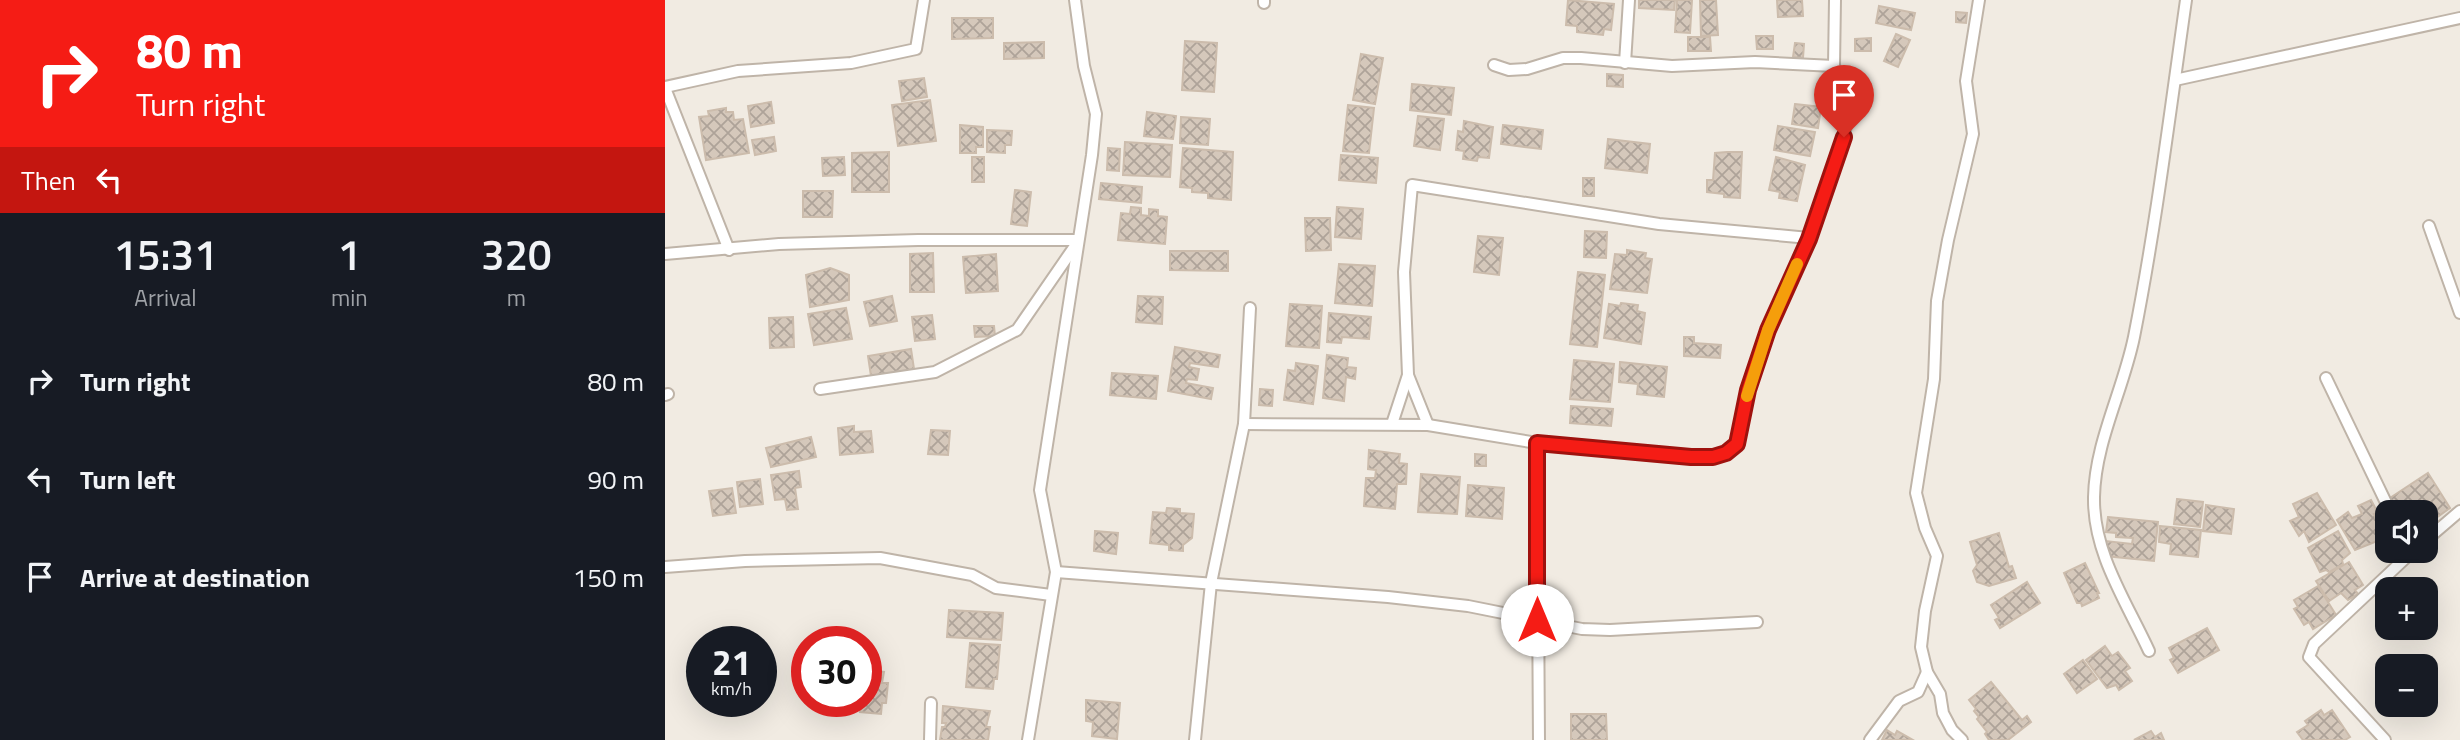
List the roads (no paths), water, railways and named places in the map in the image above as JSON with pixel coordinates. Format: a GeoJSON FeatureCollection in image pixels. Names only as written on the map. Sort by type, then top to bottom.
{"type":"FeatureCollection","features":[{"type":"Feature","properties":{"kind":"street"},"geometry":{"type":"LineString","coordinates":[[729,250],[665,87],[737,71],[851,62],[916,49],[925,0]]}},
{"type":"Feature","properties":{"kind":"street"},"geometry":{"type":"LineString","coordinates":[[1028,740],[1056,572],[1040,489],[1096,114],[1084,66],[1075,0]]}},
{"type":"Feature","properties":{"kind":"street"},"geometry":{"type":"LineString","coordinates":[[1625,63],[1629,0]]}},
{"type":"Feature","properties":{"kind":"street"},"geometry":{"type":"LineString","coordinates":[[1244,424],[1428,425],[1537,443],[1691,457],[1713,457],[1726,453],[1737,444],[1748,390],[1768,330],[1809,239],[1844,137],[1850,100],[1834,66],[1835,0]]}},
{"type":"Feature","properties":{"kind":"street"},"geometry":{"type":"LineString","coordinates":[[1962,740],[1952,730],[1943,713],[1940,694],[1927,672],[1921,648],[1937,555],[1925,528],[1916,493],[1934,379],[1937,301],[1948,240],[1973,134],[1966,81],[1979,0]]}},
{"type":"Feature","properties":{"kind":"street"},"geometry":{"type":"LineString","coordinates":[[2149,651],[2111,574],[2099,542],[2094,498],[2099,450],[2119,395],[2133,339],[2186,0]]}},
{"type":"Feature","properties":{"kind":"street"},"geometry":{"type":"LineString","coordinates":[[2175,80],[2460,18]]}},
{"type":"Feature","properties":{"kind":"street"},"geometry":{"type":"LineString","coordinates":[[1494,65],[1509,70],[1527,69],[1563,58],[1581,58],[1672,65],[1755,62],[1834,66]]}},
{"type":"Feature","properties":{"kind":"street"},"geometry":{"type":"LineString","coordinates":[[1428,425],[1408,375],[1404,272],[1412,185],[1659,224],[1809,239]]}},
{"type":"Feature","properties":{"kind":"street"},"geometry":{"type":"LineString","coordinates":[[2430,226],[2459,308]]}},
{"type":"Feature","properties":{"kind":"street"},"geometry":{"type":"LineString","coordinates":[[665,254],[779,244],[1078,240]]}},
{"type":"Feature","properties":{"kind":"street"},"geometry":{"type":"LineString","coordinates":[[820,389],[935,372],[1017,330],[1078,240]]}},
{"type":"Feature","properties":{"kind":"street"},"geometry":{"type":"LineString","coordinates":[[1195,740],[1211,583],[1244,424],[1250,309]]}},
{"type":"Feature","properties":{"kind":"street"},"geometry":{"type":"LineString","coordinates":[[1392,424],[1408,375]]}},
{"type":"Feature","properties":{"kind":"street"},"geometry":{"type":"LineString","coordinates":[[2326,378],[2385,500]]}},
{"type":"Feature","properties":{"kind":"street"},"geometry":{"type":"LineString","coordinates":[[1537,443],[1539,740]]}},
{"type":"Feature","properties":{"kind":"street"},"geometry":{"type":"LineString","coordinates":[[2438,530],[2460,511]]}},
{"type":"Feature","properties":{"kind":"street"},"geometry":{"type":"LineString","coordinates":[[665,567],[745,561],[880,558],[972,575],[996,588],[1051,595]]}},
{"type":"Feature","properties":{"kind":"street"},"geometry":{"type":"LineString","coordinates":[[2385,740],[2309,657],[2314,644],[2399,563]]}},
{"type":"Feature","properties":{"kind":"street"},"geometry":{"type":"LineString","coordinates":[[1056,572],[1468,606],[1582,629],[1610,630],[1757,622]]}},
{"type":"Feature","properties":{"kind":"street"},"geometry":{"type":"LineString","coordinates":[[1870,740],[1899,701],[1919,692],[1927,672]]}},
{"type":"Feature","properties":{"kind":"street"},"geometry":{"type":"LineString","coordinates":[[930,740],[931,703]]}}]}
